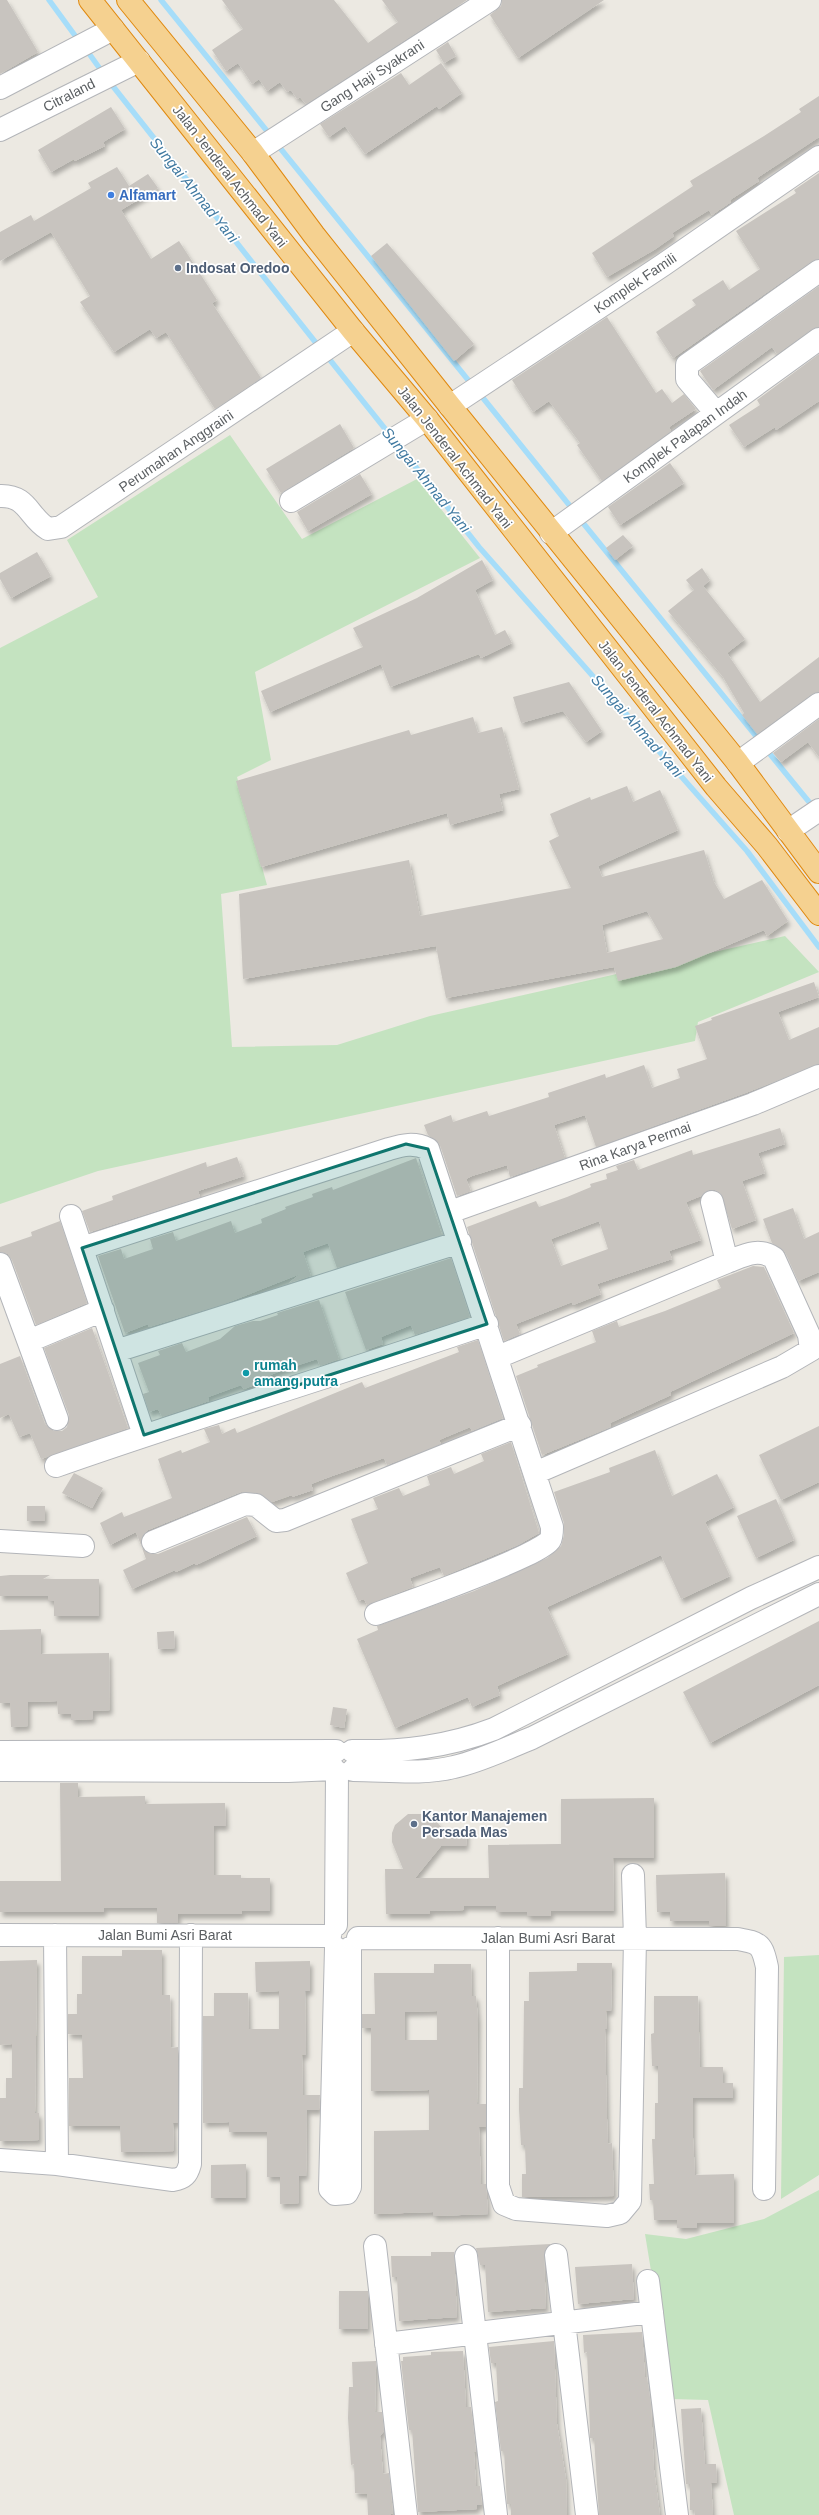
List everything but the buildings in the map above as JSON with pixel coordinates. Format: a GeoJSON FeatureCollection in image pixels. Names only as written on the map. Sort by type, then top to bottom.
{"type":"FeatureCollection","features":[{"type":"Feature","properties":{"kind":"highway","name":"Jalan Jenderal Achmad Yani"},"geometry":{"type":"LineString","coordinates":[[90,0],[353,331],[427,419],[716,787],[767,846],[819,914]]}},
{"type":"Feature","properties":{"kind":"highway","name":"Jalan Jenderal Achmad Yani"},"geometry":{"type":"LineString","coordinates":[[128,0],[253,153],[314,234],[551,533],[738,763],[819,872]]}},
{"type":"Feature","properties":{"kind":"street","name":"Gang Haji Syakrani"},"geometry":{"type":"LineString","coordinates":[[253,153],[490,0]]}},
{"type":"Feature","properties":{"kind":"street"},"geometry":{"type":"LineString","coordinates":[[0,88],[113,29]]}},
{"type":"Feature","properties":{"kind":"street","name":"Citraland"},"geometry":{"type":"LineString","coordinates":[[0,130],[139,61]]}},
{"type":"Feature","properties":{"kind":"street","name":"Komplek Famili"},"geometry":{"type":"LineString","coordinates":[[450,406],[663,264],[819,157]]}},
{"type":"Feature","properties":{"kind":"street"},"geometry":{"type":"LineString","coordinates":[[716,413],[687,379],[687,365],[819,271]]}},
{"type":"Feature","properties":{"kind":"street","name":"Perumahan Anggraini"},"geometry":{"type":"LineString","coordinates":[[0,496],[8,496],[22,501],[39,524],[48,530],[62,527],[353,331]]}},
{"type":"Feature","properties":{"kind":"street","name":"Komplek Palapan Indah"},"geometry":{"type":"LineString","coordinates":[[551,533],[819,339]]}},
{"type":"Feature","properties":{"kind":"street"},"geometry":{"type":"LineString","coordinates":[[291,502],[427,419]]}},
{"type":"Feature","properties":{"kind":"street"},"geometry":{"type":"LineString","coordinates":[[738,763],[819,704]]}},
{"type":"Feature","properties":{"kind":"street"},"geometry":{"type":"LineString","coordinates":[[788,831],[819,810]]}},
{"type":"Feature","properties":{"kind":"street","name":"Rina Karya Permai"},"geometry":{"type":"LineString","coordinates":[[450,1212],[753,1104],[819,1076]]}},
{"type":"Feature","properties":{"kind":"street"},"geometry":{"type":"LineString","coordinates":[[82,1248],[406,1144],[420,1145],[428,1149],[460,1242],[552,1527],[550,1540],[542,1547],[503,1566],[376,1614]]}},
{"type":"Feature","properties":{"kind":"street"},"geometry":{"type":"LineString","coordinates":[[712,1202],[727,1262]]}},
{"type":"Feature","properties":{"kind":"street"},"geometry":{"type":"LineString","coordinates":[[71,1216],[144,1435]]}},
{"type":"Feature","properties":{"kind":"street"},"geometry":{"type":"LineString","coordinates":[[116,1351],[460,1242]]}},
{"type":"Feature","properties":{"kind":"street"},"geometry":{"type":"LineString","coordinates":[[498,1358],[727,1262],[750,1254],[762,1252],[774,1258],[810,1335],[811,1350],[782,1367],[535,1473]]}},
{"type":"Feature","properties":{"kind":"street"},"geometry":{"type":"LineString","coordinates":[[0,1264],[57,1419]]}},
{"type":"Feature","properties":{"kind":"street"},"geometry":{"type":"LineString","coordinates":[[28,1341],[103,1310]]}},
{"type":"Feature","properties":{"kind":"street"},"geometry":{"type":"LineString","coordinates":[[56,1466],[144,1435],[333,1377],[486,1324]]}},
{"type":"Feature","properties":{"kind":"street"},"geometry":{"type":"LineString","coordinates":[[153,1542],[245,1504],[256,1504],[276,1521],[285,1520],[520,1425]]}},
{"type":"Feature","properties":{"kind":"street"},"geometry":{"type":"LineString","coordinates":[[0,1541],[83,1546]]}},
{"type":"Feature","properties":{"kind":"street"},"geometry":{"type":"LineString","coordinates":[[0,1770],[288,1772],[344,1764],[390,1752],[424,1748],[467,1739],[494,1729],[751,1598],[819,1567]]}},
{"type":"Feature","properties":{"kind":"street"},"geometry":{"type":"LineString","coordinates":[[0,1752],[344,1764],[417,1770],[454,1767],[498,1752],[532,1738],[819,1594]]}},
{"type":"Feature","properties":{"kind":"street"},"geometry":{"type":"LineString","coordinates":[[343,1936],[330,2189],[335,2194],[347,2193],[350,2187],[343,1936],[344,1764]]}},
{"type":"Feature","properties":{"kind":"street"},"geometry":{"type":"LineString","coordinates":[[498,1938],[498,2186],[501,2198],[504,2204],[516,2209],[607,2216],[620,2213],[630,2200],[635,1938],[634,1875]]}},
{"type":"Feature","properties":{"kind":"street","name":"Jalan Bumi Asri Barat"},"geometry":{"type":"LineString","coordinates":[[0,1935],[738,1939],[756,1943],[763,1949],[767,1967],[764,2189]]}},
{"type":"Feature","properties":{"kind":"street"},"geometry":{"type":"LineString","coordinates":[[55,1935],[57,2164]]}},
{"type":"Feature","properties":{"kind":"street"},"geometry":{"type":"LineString","coordinates":[[0,2160],[57,2164],[173,2180],[182,2178],[188,2173],[190,2164],[191,1936]]}},
{"type":"Feature","properties":{"kind":"street"},"geometry":{"type":"LineString","coordinates":[[375,2246],[406,2515]]}},
{"type":"Feature","properties":{"kind":"street"},"geometry":{"type":"LineString","coordinates":[[556,2255],[587,2515]]}},
{"type":"Feature","properties":{"kind":"street"},"geometry":{"type":"LineString","coordinates":[[466,2256],[496,2515]]}},
{"type":"Feature","properties":{"kind":"street"},"geometry":{"type":"LineString","coordinates":[[648,2281],[677,2515]]}},
{"type":"Feature","properties":{"kind":"street"},"geometry":{"type":"LineString","coordinates":[[386,2344],[652,2312]]}},
{"type":"Feature","properties":{"kind":"highlighted area"},"geometry":{"type":"Polygon","coordinates":[[[406,1144],[428,1149],[487,1324],[144,1435],[82,1248],[406,1144]]]}},
{"type":"Feature","properties":{"kind":"green space"},"geometry":{"type":"Polygon","coordinates":[[[230,435],[302,539],[417,479],[480,558],[255,672],[271,760],[237,777],[267,885],[221,894],[232,1047],[337,1045],[430,1016],[785,936],[819,972],[698,1022],[695,1041],[98,1171],[0,1204],[0,648],[98,597],[67,540],[230,435]]]}},
{"type":"Feature","properties":{"kind":"green space"},"geometry":{"type":"Polygon","coordinates":[[[819,1955],[819,2175],[781,2199],[784,1957],[819,1955]]]}},
{"type":"Feature","properties":{"kind":"green space"},"geometry":{"type":"Polygon","coordinates":[[[819,2190],[819,2515],[734,2515],[708,2400],[672,2399],[645,2234],[686,2239],[764,2219],[819,2190]]]}},
{"type":"Feature","properties":{"kind":"waterway","name":"Sungai Ahmad Yani"},"geometry":{"type":"LineString","coordinates":[[49,0],[79,41]]}},
{"type":"Feature","properties":{"kind":"waterway","name":"Sungai Ahmad Yani"},"geometry":{"type":"LineString","coordinates":[[161,0],[271,136]]}},
{"type":"Feature","properties":{"kind":"waterway","name":"Sungai Ahmad Yani"},"geometry":{"type":"LineString","coordinates":[[85,48],[103,73]]}},
{"type":"Feature","properties":{"kind":"waterway","name":"Sungai Ahmad Yani"},"geometry":{"type":"LineString","coordinates":[[108,80],[320,348]]}},
{"type":"Feature","properties":{"kind":"waterway","name":"Sungai Ahmad Yani"},"geometry":{"type":"LineString","coordinates":[[276,143],[473,386]]}},
{"type":"Feature","properties":{"kind":"waterway","name":"Sungai Ahmad Yani"},"geometry":{"type":"LineString","coordinates":[[326,355],[390,435]]}},
{"type":"Feature","properties":{"kind":"waterway","name":"Sungai Ahmad Yani"},"geometry":{"type":"LineString","coordinates":[[479,393],[574,511]]}},
{"type":"Feature","properties":{"kind":"waterway","name":"Sungai Ahmad Yani"},"geometry":{"type":"LineString","coordinates":[[396,442],[479,547],[747,851],[819,947]]}},
{"type":"Feature","properties":{"kind":"waterway","name":"Sungai Ahmad Yani"},"geometry":{"type":"LineString","coordinates":[[579,518],[760,741]]}},
{"type":"Feature","properties":{"kind":"waterway","name":"Sungai Ahmad Yani"},"geometry":{"type":"LineString","coordinates":[[765,748],[814,808]]}},
{"type":"Feature","properties":{"kind":"place","name":"Alfamart"},"geometry":{"type":"Point","coordinates":[111,195]}},
{"type":"Feature","properties":{"kind":"place","name":"Indosat Oredoo"},"geometry":{"type":"Point","coordinates":[178,268]}},
{"type":"Feature","properties":{"kind":"place","name":"rumah amang putra"},"geometry":{"type":"Point","coordinates":[246,1373]}},
{"type":"Feature","properties":{"kind":"place","name":"Kantor Manajemen Persada Mas"},"geometry":{"type":"Point","coordinates":[414,1824]}}]}
